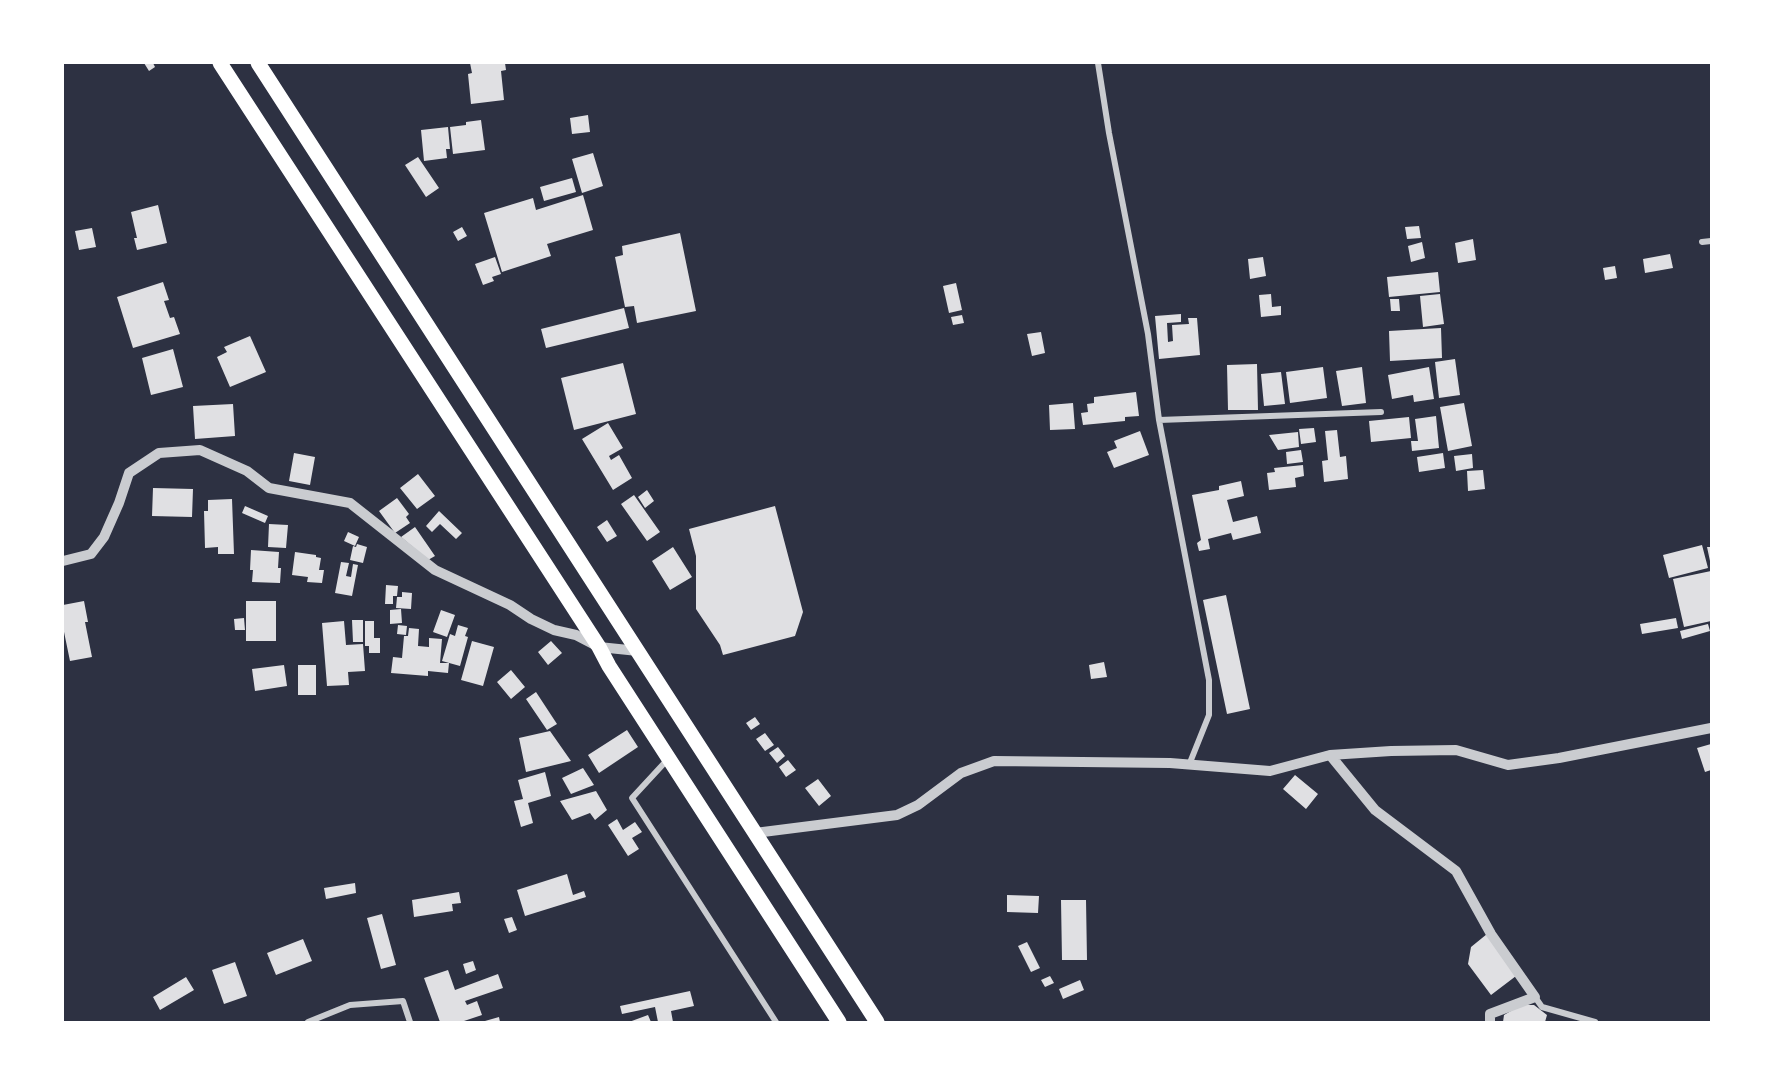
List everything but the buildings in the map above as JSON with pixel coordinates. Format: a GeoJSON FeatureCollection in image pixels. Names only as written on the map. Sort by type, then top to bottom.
{"type":"FeatureCollection","features":[{"type":"Feature","properties":{"kind":"highway"},"geometry":{"type":"LineString","coordinates":[[220,63],[599,646],[609,666],[839,1022]]}},
{"type":"Feature","properties":{"kind":"highway"},"geometry":{"type":"LineString","coordinates":[[258,63],[877,1022]]}},
{"type":"Feature","properties":{"kind":"street"},"geometry":{"type":"LineString","coordinates":[[1098,63],[1148,334],[1159,420],[1209,680],[1209,714],[1190,765]]}},
{"type":"Feature","properties":{"kind":"street"},"geometry":{"type":"LineString","coordinates":[[1702,242],[1711,241]]}},
{"type":"Feature","properties":{"kind":"street"},"geometry":{"type":"LineString","coordinates":[[1159,420],[1381,412]]}},
{"type":"Feature","properties":{"kind":"street"},"geometry":{"type":"LineString","coordinates":[[63,561],[91,554],[98,545],[119,503],[129,473],[159,453],[200,450],[247,471],[269,488],[350,503],[435,570],[510,605],[554,630],[576,635],[599,646],[638,651]]}},
{"type":"Feature","properties":{"kind":"street"},"geometry":{"type":"LineString","coordinates":[[755,833],[897,815],[918,805],[961,773],[994,761],[1190,765],[1270,771],[1330,755],[1456,750],[1508,765],[1559,758],[1711,728]]}},
{"type":"Feature","properties":{"kind":"street"},"geometry":{"type":"LineString","coordinates":[[1330,755],[1375,810],[1456,871],[1491,934],[1542,1007],[1595,1022]]}},
{"type":"Feature","properties":{"kind":"street"},"geometry":{"type":"LineString","coordinates":[[668,758],[632,798],[776,1022]]}},
{"type":"Feature","properties":{"kind":"street"},"geometry":{"type":"LineString","coordinates":[[1490,1022],[1490,1014],[1535,997]]}},
{"type":"Feature","properties":{"kind":"street"},"geometry":{"type":"LineString","coordinates":[[308,1022],[350,1005],[403,1001],[410,1022]]}}]}
